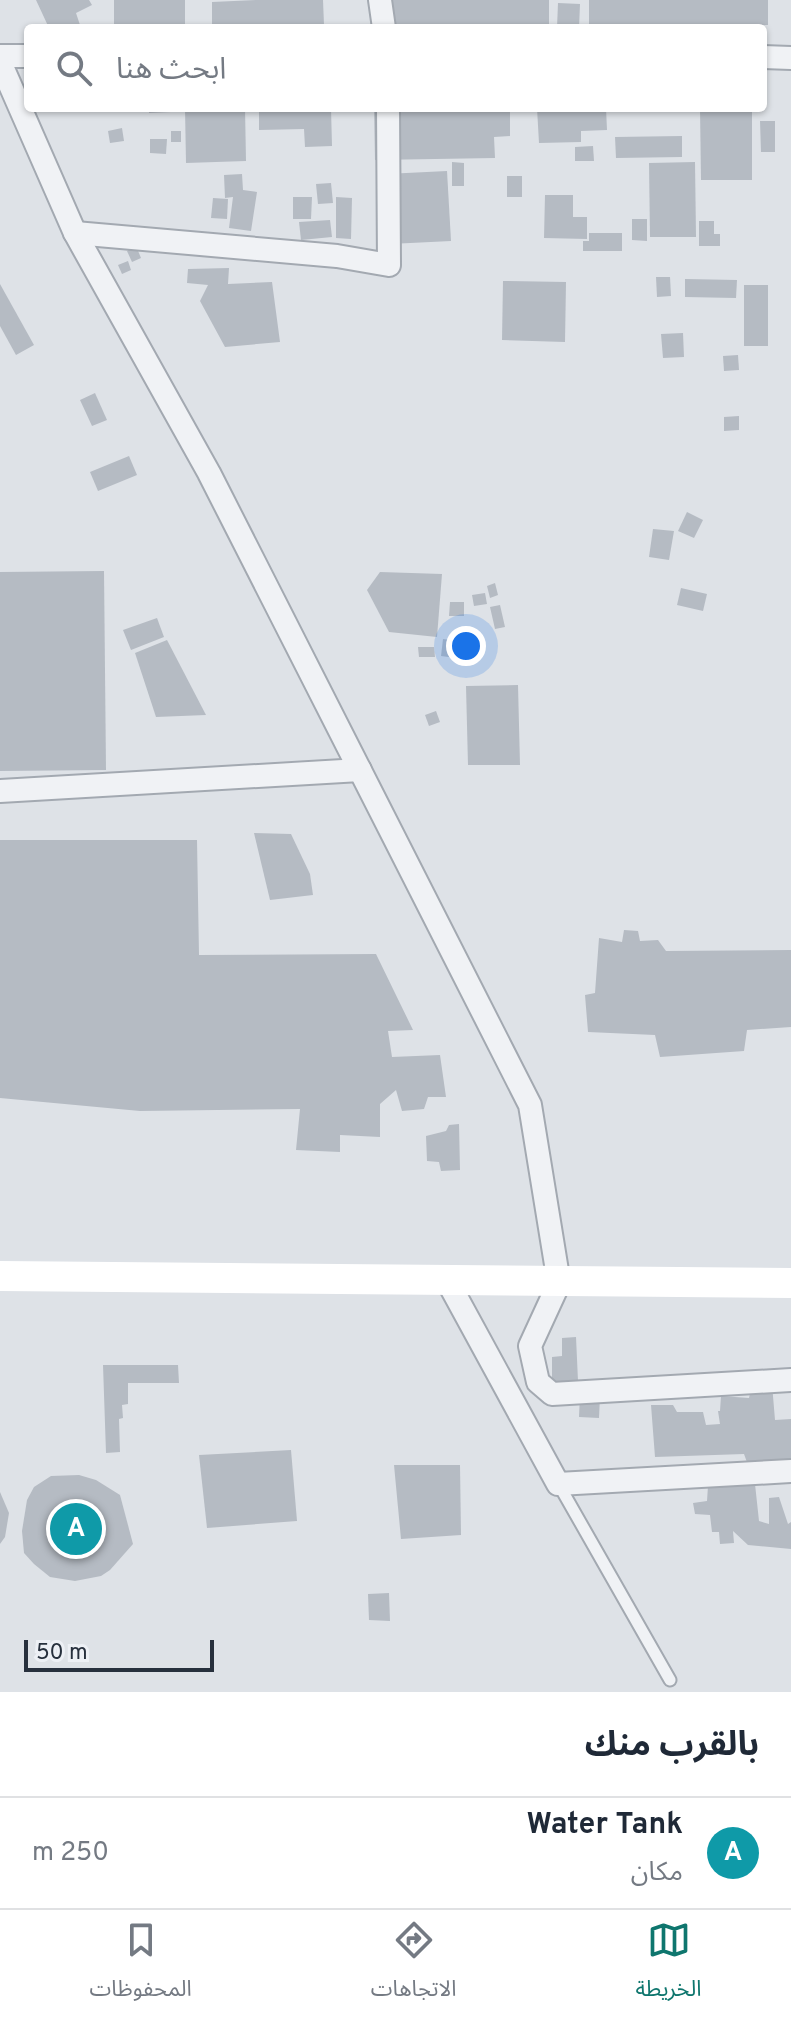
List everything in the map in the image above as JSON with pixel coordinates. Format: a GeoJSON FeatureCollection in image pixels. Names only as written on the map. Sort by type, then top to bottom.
{"type":"FeatureCollection","features":[{"type":"Feature","properties":{"kind":"street"},"geometry":{"type":"LineString","coordinates":[[380,0],[383,24]]}},
{"type":"Feature","properties":{"kind":"street"},"geometry":{"type":"LineString","coordinates":[[24,56],[0,59],[75,233],[209,473],[530,1105],[559,1283],[530,1346],[538,1382],[552,1394],[791,1380]]}},
{"type":"Feature","properties":{"kind":"street"},"geometry":{"type":"LineString","coordinates":[[767,57],[791,58]]}},
{"type":"Feature","properties":{"kind":"street"},"geometry":{"type":"LineString","coordinates":[[75,233],[337,256],[389,265],[388,112]]}},
{"type":"Feature","properties":{"kind":"street"},"geometry":{"type":"LineString","coordinates":[[0,791],[360,770]]}},
{"type":"Feature","properties":{"kind":"street"},"geometry":{"type":"LineString","coordinates":[[0,1276],[791,1283]]}},
{"type":"Feature","properties":{"kind":"street"},"geometry":{"type":"LineString","coordinates":[[448,1282],[558,1484],[791,1471]]}},
{"type":"Feature","properties":{"kind":"lane"},"geometry":{"type":"LineString","coordinates":[[558,1484],[670,1680]]}},
{"type":"Feature","properties":{"kind":"building"},"geometry":{"type":"Polygon","coordinates":[[[36,0],[89,0],[92,5],[76,13],[80,24],[47,24],[36,0]]]}},
{"type":"Feature","properties":{"kind":"building"},"geometry":{"type":"Polygon","coordinates":[[[114,0],[185,0],[185,24],[114,24],[114,0]]]}},
{"type":"Feature","properties":{"kind":"building"},"geometry":{"type":"Polygon","coordinates":[[[323,0],[324,24],[212,24],[212,2],[323,0]]]}},
{"type":"Feature","properties":{"kind":"building"},"geometry":{"type":"Polygon","coordinates":[[[391,0],[549,0],[549,24],[391,24],[391,0]]]}},
{"type":"Feature","properties":{"kind":"building"},"geometry":{"type":"Polygon","coordinates":[[[589,0],[768,0],[768,25],[589,24],[589,0]]]}},
{"type":"Feature","properties":{"kind":"building"},"geometry":{"type":"Polygon","coordinates":[[[558,3],[580,4],[579,24],[557,24],[558,3]]]}},
{"type":"Feature","properties":{"kind":"building"},"geometry":{"type":"Polygon","coordinates":[[[185,112],[245,112],[246,161],[186,163],[185,112]]]}},
{"type":"Feature","properties":{"kind":"building"},"geometry":{"type":"Polygon","coordinates":[[[259,112],[331,112],[332,146],[305,147],[304,129],[259,130],[259,112]]]}},
{"type":"Feature","properties":{"kind":"building"},"geometry":{"type":"Polygon","coordinates":[[[374,112],[510,112],[510,136],[494,137],[495,158],[375,160],[374,112]]]}},
{"type":"Feature","properties":{"kind":"building"},"geometry":{"type":"Polygon","coordinates":[[[537,112],[606,112],[607,130],[581,131],[581,142],[539,143],[537,112]]]}},
{"type":"Feature","properties":{"kind":"building"},"geometry":{"type":"Polygon","coordinates":[[[700,112],[752,112],[752,180],[701,180],[700,112]]]}},
{"type":"Feature","properties":{"kind":"building"},"geometry":{"type":"Polygon","coordinates":[[[760,121],[775,121],[775,152],[761,152],[760,121]]]}},
{"type":"Feature","properties":{"kind":"building"},"geometry":{"type":"Polygon","coordinates":[[[122,128],[124,141],[110,143],[108,131],[122,128]]]}},
{"type":"Feature","properties":{"kind":"building"},"geometry":{"type":"Polygon","coordinates":[[[171,131],[181,131],[181,142],[171,142],[171,131]]]}},
{"type":"Feature","properties":{"kind":"building"},"geometry":{"type":"Polygon","coordinates":[[[682,136],[682,157],[616,158],[615,137],[682,136]]]}},
{"type":"Feature","properties":{"kind":"building"},"geometry":{"type":"Polygon","coordinates":[[[150,139],[167,139],[166,154],[150,153],[150,139]]]}},
{"type":"Feature","properties":{"kind":"building"},"geometry":{"type":"Polygon","coordinates":[[[593,146],[594,161],[575,161],[575,147],[593,146]]]}},
{"type":"Feature","properties":{"kind":"building"},"geometry":{"type":"Polygon","coordinates":[[[452,162],[464,163],[464,186],[452,186],[452,162]]]}},
{"type":"Feature","properties":{"kind":"building"},"geometry":{"type":"Polygon","coordinates":[[[695,162],[696,237],[650,237],[649,163],[695,162]]]}},
{"type":"Feature","properties":{"kind":"building"},"geometry":{"type":"Polygon","coordinates":[[[447,171],[451,241],[390,244],[386,174],[447,171]]]}},
{"type":"Feature","properties":{"kind":"building"},"geometry":{"type":"Polygon","coordinates":[[[242,174],[243,190],[257,192],[251,231],[229,228],[233,197],[225,198],[224,175],[242,174]]]}},
{"type":"Feature","properties":{"kind":"building"},"geometry":{"type":"Polygon","coordinates":[[[507,176],[522,176],[522,197],[507,197],[507,176]]]}},
{"type":"Feature","properties":{"kind":"building"},"geometry":{"type":"Polygon","coordinates":[[[331,183],[333,203],[318,204],[316,184],[331,183]]]}},
{"type":"Feature","properties":{"kind":"building"},"geometry":{"type":"Polygon","coordinates":[[[545,195],[573,195],[573,217],[587,217],[587,239],[544,238],[545,195]]]}},
{"type":"Feature","properties":{"kind":"building"},"geometry":{"type":"Polygon","coordinates":[[[293,197],[312,197],[311,219],[293,219],[293,197]]]}},
{"type":"Feature","properties":{"kind":"building"},"geometry":{"type":"Polygon","coordinates":[[[336,197],[352,198],[351,239],[336,238],[336,197]]]}},
{"type":"Feature","properties":{"kind":"building"},"geometry":{"type":"Polygon","coordinates":[[[213,198],[228,199],[227,219],[211,218],[213,198]]]}},
{"type":"Feature","properties":{"kind":"building"},"geometry":{"type":"Polygon","coordinates":[[[632,219],[647,219],[647,241],[632,240],[632,219]]]}},
{"type":"Feature","properties":{"kind":"building"},"geometry":{"type":"Polygon","coordinates":[[[330,220],[332,237],[301,240],[299,222],[330,220]]]}},
{"type":"Feature","properties":{"kind":"building"},"geometry":{"type":"Polygon","coordinates":[[[699,221],[714,221],[714,234],[720,234],[720,246],[699,246],[699,221]]]}},
{"type":"Feature","properties":{"kind":"building"},"geometry":{"type":"Polygon","coordinates":[[[589,233],[622,233],[622,251],[583,251],[583,241],[589,241],[589,233]]]}},
{"type":"Feature","properties":{"kind":"building"},"geometry":{"type":"Polygon","coordinates":[[[136,246],[141,258],[132,262],[127,251],[136,246]]]}},
{"type":"Feature","properties":{"kind":"building"},"geometry":{"type":"Polygon","coordinates":[[[128,261],[131,270],[122,274],[118,265],[128,261]]]}},
{"type":"Feature","properties":{"kind":"building"},"geometry":{"type":"Polygon","coordinates":[[[229,268],[228,284],[272,282],[280,342],[225,347],[200,301],[208,285],[187,283],[188,269],[229,268]]]}},
{"type":"Feature","properties":{"kind":"building"},"geometry":{"type":"Polygon","coordinates":[[[656,277],[670,277],[671,296],[657,297],[656,277]]]}},
{"type":"Feature","properties":{"kind":"building"},"geometry":{"type":"Polygon","coordinates":[[[685,279],[737,280],[736,298],[685,297],[685,279]]]}},
{"type":"Feature","properties":{"kind":"building"},"geometry":{"type":"Polygon","coordinates":[[[503,281],[566,282],[565,342],[502,340],[503,281]]]}},
{"type":"Feature","properties":{"kind":"building"},"geometry":{"type":"Polygon","coordinates":[[[0,284],[34,345],[16,355],[0,326],[0,284]]]}},
{"type":"Feature","properties":{"kind":"building"},"geometry":{"type":"Polygon","coordinates":[[[744,285],[768,285],[768,346],[744,346],[744,285]]]}},
{"type":"Feature","properties":{"kind":"building"},"geometry":{"type":"Polygon","coordinates":[[[683,333],[684,357],[663,358],[661,334],[683,333]]]}},
{"type":"Feature","properties":{"kind":"building"},"geometry":{"type":"Polygon","coordinates":[[[738,355],[739,370],[724,371],[723,356],[738,355]]]}},
{"type":"Feature","properties":{"kind":"building"},"geometry":{"type":"Polygon","coordinates":[[[95,393],[107,420],[92,426],[80,400],[95,393]]]}},
{"type":"Feature","properties":{"kind":"building"},"geometry":{"type":"Polygon","coordinates":[[[739,416],[739,430],[724,431],[724,417],[739,416]]]}},
{"type":"Feature","properties":{"kind":"building"},"geometry":{"type":"Polygon","coordinates":[[[129,456],[137,475],[98,491],[90,472],[129,456]]]}},
{"type":"Feature","properties":{"kind":"building"},"geometry":{"type":"Polygon","coordinates":[[[687,512],[703,520],[694,538],[678,531],[687,512]]]}},
{"type":"Feature","properties":{"kind":"building"},"geometry":{"type":"Polygon","coordinates":[[[653,529],[674,531],[669,560],[649,557],[653,529]]]}},
{"type":"Feature","properties":{"kind":"building"},"geometry":{"type":"Polygon","coordinates":[[[104,571],[106,770],[0,771],[0,572],[104,571]]]}},
{"type":"Feature","properties":{"kind":"building"},"geometry":{"type":"Polygon","coordinates":[[[380,572],[442,574],[437,637],[389,632],[367,590],[380,572]]]}},
{"type":"Feature","properties":{"kind":"building"},"geometry":{"type":"Polygon","coordinates":[[[495,583],[498,595],[490,598],[487,586],[495,583]]]}},
{"type":"Feature","properties":{"kind":"building"},"geometry":{"type":"Polygon","coordinates":[[[681,588],[707,594],[703,611],[677,605],[681,588]]]}},
{"type":"Feature","properties":{"kind":"building"},"geometry":{"type":"Polygon","coordinates":[[[485,593],[487,604],[474,606],[472,595],[485,593]]]}},
{"type":"Feature","properties":{"kind":"building"},"geometry":{"type":"Polygon","coordinates":[[[450,602],[464,602],[464,616],[449,616],[450,602]]]}},
{"type":"Feature","properties":{"kind":"building"},"geometry":{"type":"Polygon","coordinates":[[[500,605],[505,627],[495,629],[490,607],[500,605]]]}},
{"type":"Feature","properties":{"kind":"building"},"geometry":{"type":"Polygon","coordinates":[[[157,618],[164,637],[131,650],[123,630],[157,618]]]}},
{"type":"Feature","properties":{"kind":"building"},"geometry":{"type":"Polygon","coordinates":[[[443,639],[458,641],[456,658],[441,656],[443,639]]]}},
{"type":"Feature","properties":{"kind":"building"},"geometry":{"type":"Polygon","coordinates":[[[167,640],[206,715],[156,717],[135,653],[167,640]]]}},
{"type":"Feature","properties":{"kind":"building"},"geometry":{"type":"Polygon","coordinates":[[[418,647],[434,647],[435,657],[419,657],[418,647]]]}},
{"type":"Feature","properties":{"kind":"building"},"geometry":{"type":"Polygon","coordinates":[[[518,685],[520,765],[468,765],[466,686],[518,685]]]}},
{"type":"Feature","properties":{"kind":"building"},"geometry":{"type":"Polygon","coordinates":[[[436,711],[440,722],[429,726],[425,715],[436,711]]]}},
{"type":"Feature","properties":{"kind":"building"},"geometry":{"type":"Polygon","coordinates":[[[254,833],[291,834],[310,874],[313,895],[270,900],[254,833]]]}},
{"type":"Feature","properties":{"kind":"building"},"geometry":{"type":"Polygon","coordinates":[[[0,840],[197,840],[199,955],[376,954],[413,1030],[388,1031],[392,1057],[440,1055],[446,1097],[428,1097],[424,1109],[402,1111],[396,1090],[380,1104],[380,1137],[340,1135],[340,1152],[296,1150],[300,1109],[140,1111],[0,1098],[0,840]]]}},
{"type":"Feature","properties":{"kind":"building"},"geometry":{"type":"Polygon","coordinates":[[[624,930],[638,931],[640,941],[658,940],[666,951],[791,950],[791,1027],[747,1030],[744,1051],[660,1057],[655,1035],[588,1032],[585,995],[595,993],[599,938],[622,942],[624,930]]]}},
{"type":"Feature","properties":{"kind":"building"},"geometry":{"type":"Polygon","coordinates":[[[459,1124],[460,1170],[441,1171],[439,1162],[427,1161],[426,1136],[446,1131],[449,1125],[459,1124]]]}},
{"type":"Feature","properties":{"kind":"building"},"geometry":{"type":"Polygon","coordinates":[[[576,1337],[578,1381],[552,1382],[552,1357],[562,1356],[562,1338],[576,1337]]]}},
{"type":"Feature","properties":{"kind":"building"},"geometry":{"type":"Polygon","coordinates":[[[103,1365],[178,1365],[179,1383],[128,1383],[128,1404],[122,1405],[123,1418],[119,1419],[120,1452],[106,1453],[103,1365]]]}},
{"type":"Feature","properties":{"kind":"building"},"geometry":{"type":"Polygon","coordinates":[[[772,1384],[775,1420],[791,1419],[791,1459],[748,1465],[744,1454],[655,1457],[651,1405],[673,1405],[677,1412],[703,1412],[706,1425],[720,1424],[718,1411],[721,1396],[749,1398],[752,1385],[772,1384]]]}},
{"type":"Feature","properties":{"kind":"building"},"geometry":{"type":"Polygon","coordinates":[[[580,1395],[600,1396],[599,1418],[579,1417],[580,1395]]]}},
{"type":"Feature","properties":{"kind":"building"},"geometry":{"type":"Polygon","coordinates":[[[291,1450],[297,1521],[207,1528],[199,1455],[291,1450]]]}},
{"type":"Feature","properties":{"kind":"building"},"geometry":{"type":"Polygon","coordinates":[[[394,1465],[460,1465],[461,1535],[401,1539],[394,1465]]]}},
{"type":"Feature","properties":{"kind":"building"},"geometry":{"type":"Polygon","coordinates":[[[79,1475],[96,1480],[120,1495],[133,1544],[101,1576],[75,1581],[50,1577],[34,1564],[24,1553],[22,1531],[27,1500],[34,1487],[51,1476],[79,1475]]]}},
{"type":"Feature","properties":{"kind":"building"},"geometry":{"type":"Polygon","coordinates":[[[755,1484],[759,1521],[769,1524],[769,1498],[779,1497],[788,1524],[791,1522],[791,1549],[748,1545],[733,1531],[734,1543],[720,1544],[719,1532],[712,1532],[710,1515],[695,1514],[693,1503],[707,1501],[708,1486],[755,1484]]]}},
{"type":"Feature","properties":{"kind":"building"},"geometry":{"type":"Polygon","coordinates":[[[0,1492],[9,1513],[5,1537],[0,1544],[0,1492]]]}},
{"type":"Feature","properties":{"kind":"building"},"geometry":{"type":"Polygon","coordinates":[[[389,1593],[390,1621],[369,1620],[368,1594],[389,1593]]]}},
{"type":"Feature","properties":{"kind":"place","name":"Water Tank"},"geometry":{"type":"Point","coordinates":[76,1529]}}]}
